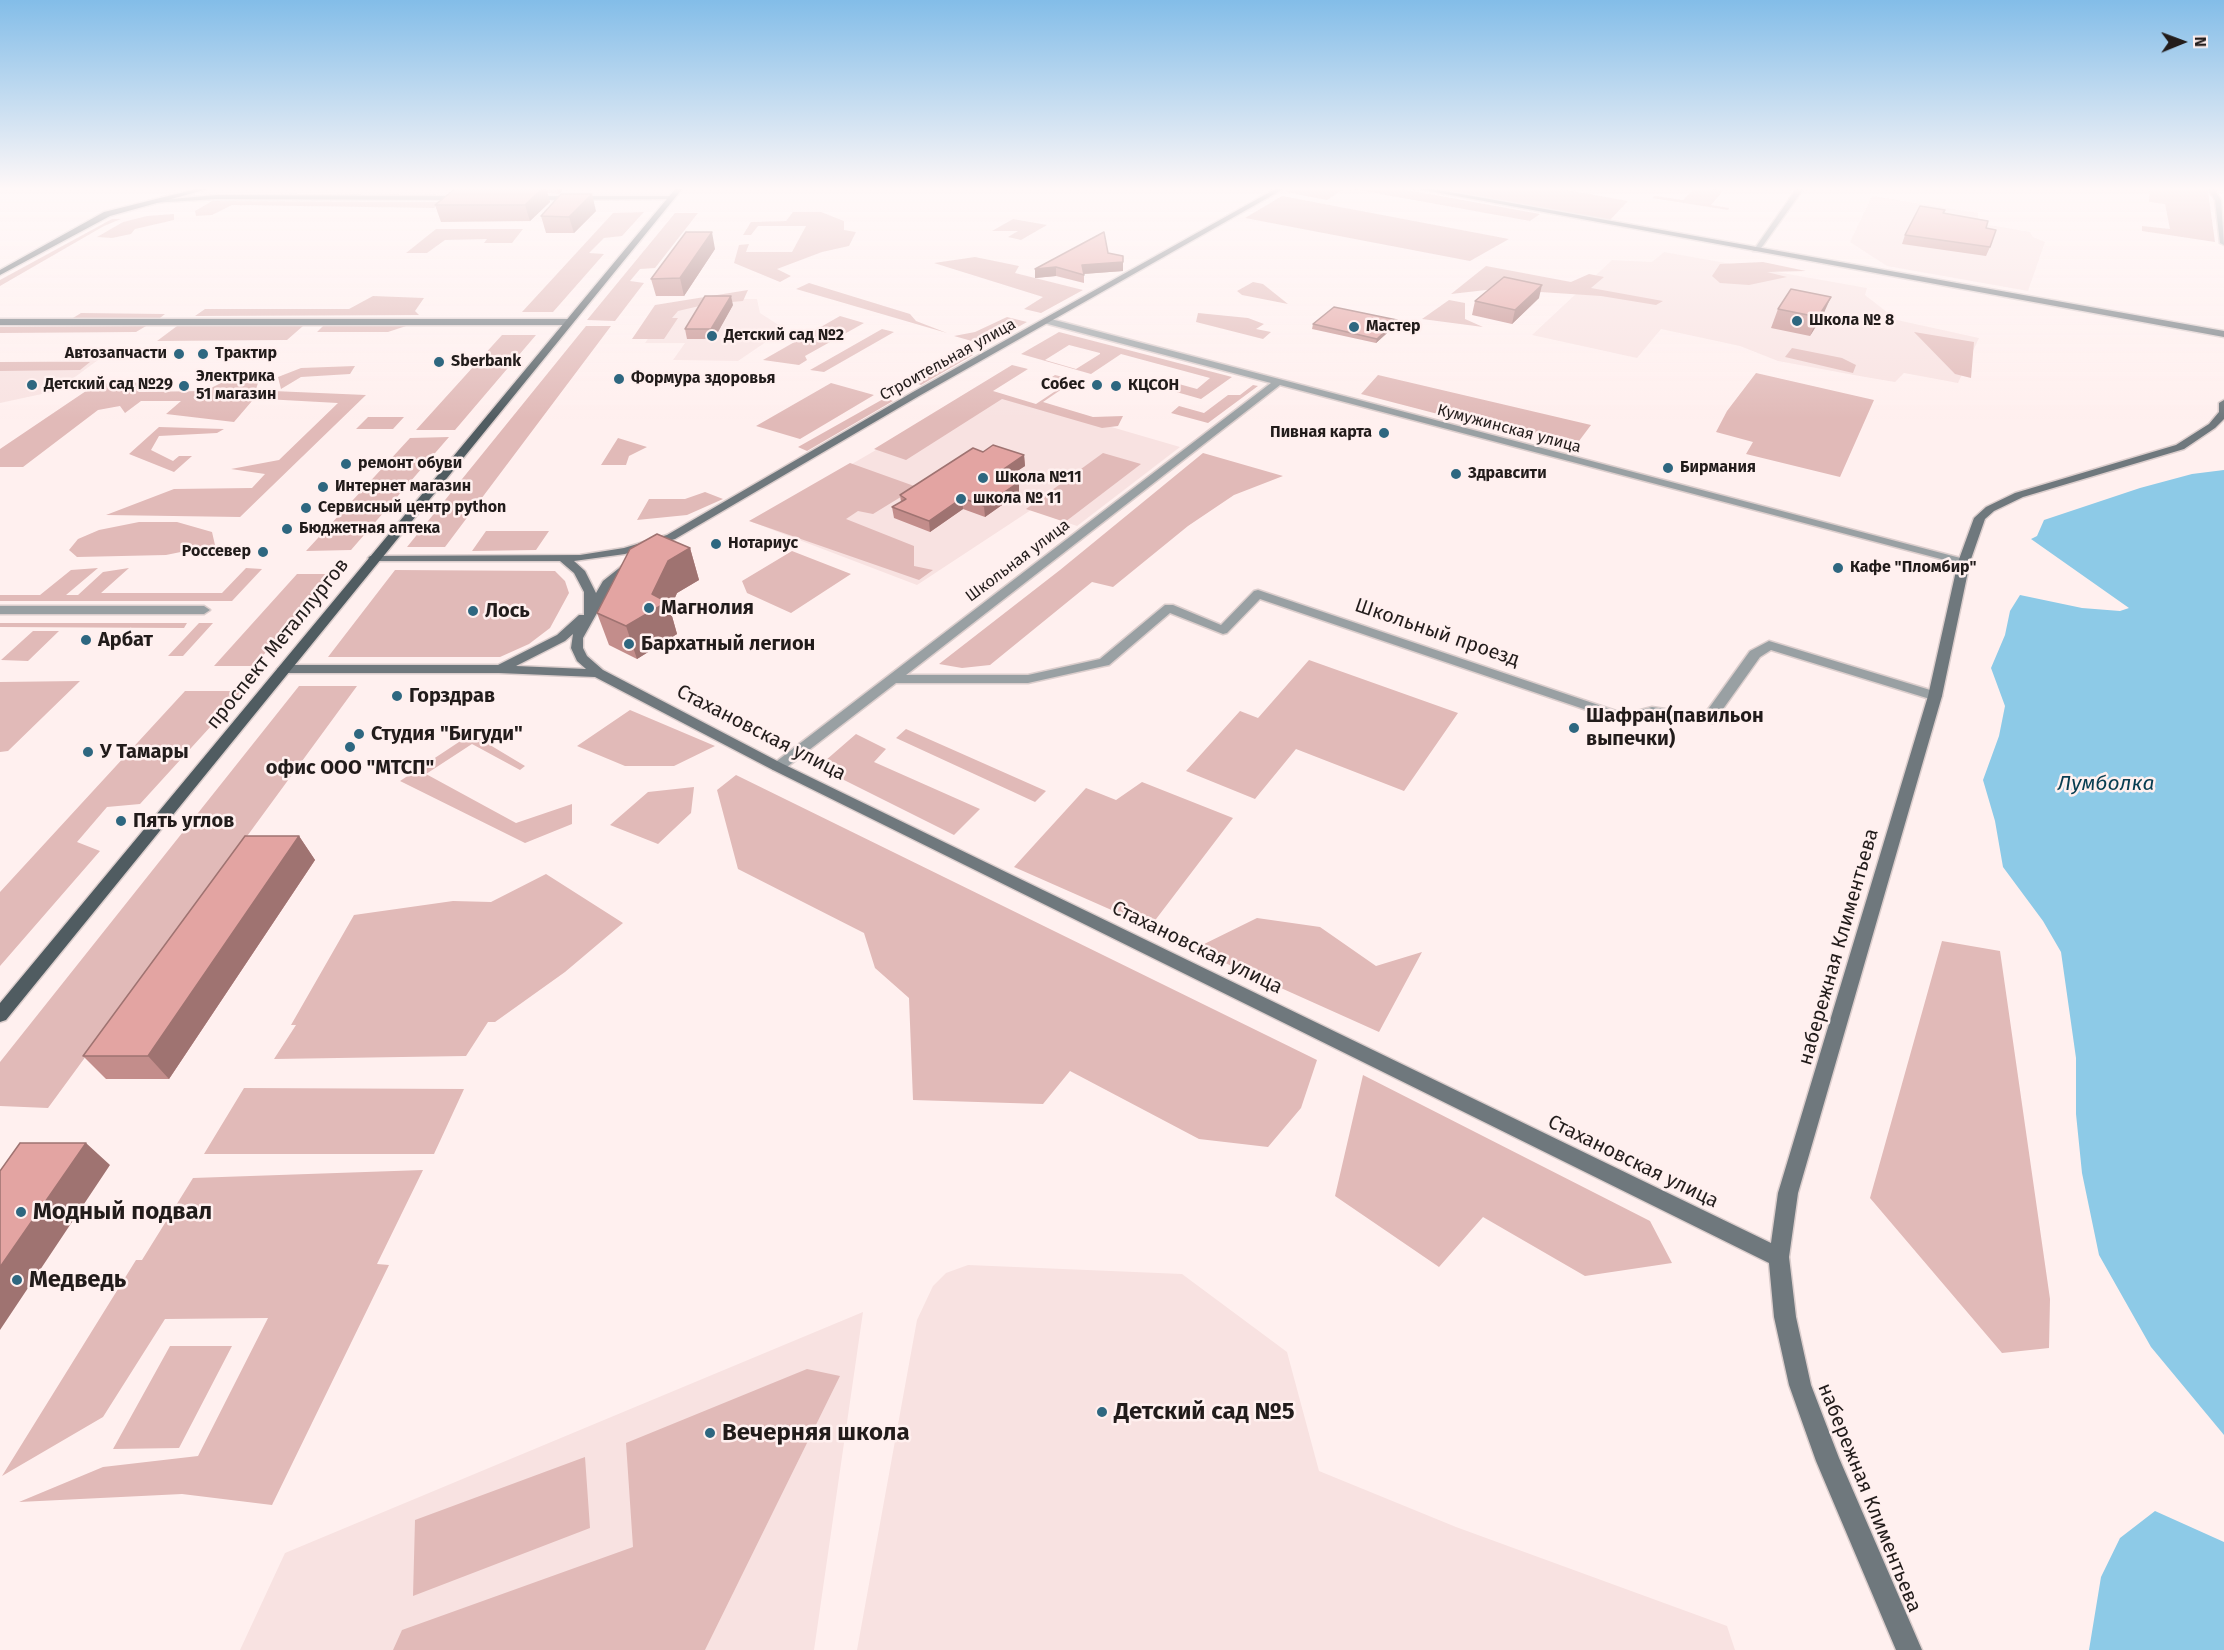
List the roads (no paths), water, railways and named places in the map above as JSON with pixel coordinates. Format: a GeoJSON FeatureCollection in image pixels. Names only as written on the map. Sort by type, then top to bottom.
{"type":"FeatureCollection","features":[{"type":"Feature","properties":{"kind":"main road"},"geometry":{"type":"LineString","coordinates":[[0,273],[14,265]]}},
{"type":"Feature","properties":{"kind":"main road","name":"проспект Металлургов"},"geometry":{"type":"LineString","coordinates":[[0,1015],[616,265]]}},
{"type":"Feature","properties":{"kind":"street","name":"Строительная улица"},"geometry":{"type":"LineString","coordinates":[[374,558],[580,558],[625,551],[671,537],[916,394],[1146,265]]}},
{"type":"Feature","properties":{"kind":"street"},"geometry":{"type":"LineString","coordinates":[[1844,265],[2224,334]]}},
{"type":"Feature","properties":{"kind":"street","name":"Кумужинская улица"},"geometry":{"type":"LineString","coordinates":[[1047,321],[1964,562]]}},
{"type":"Feature","properties":{"kind":"street"},"geometry":{"type":"LineString","coordinates":[[0,322],[569,322]]}},
{"type":"Feature","properties":{"kind":"street","name":"Школьная улица"},"geometry":{"type":"LineString","coordinates":[[778,767],[1278,382]]}},
{"type":"Feature","properties":{"kind":"street","name":"набережная Климентьева"},"geometry":{"type":"LineString","coordinates":[[1909,1650],[1828,1461],[1800,1385],[1785,1317],[1779,1257],[1788,1193],[1935,696],[1964,562],[1980,518],[1990,508],[2019,495],[2180,447],[2212,426],[2224,413],[2224,403]]}},
{"type":"Feature","properties":{"kind":"street"},"geometry":{"type":"LineString","coordinates":[[598,674],[588,666],[577,648],[577,638],[591,610],[607,584],[623,569],[671,537]]}},
{"type":"Feature","properties":{"kind":"street"},"geometry":{"type":"LineString","coordinates":[[563,558],[579,571],[585,582],[590,592],[591,610]]}},
{"type":"Feature","properties":{"kind":"street","name":"Школьный проезд"},"geometry":{"type":"LineString","coordinates":[[892,679],[1028,679],[1104,662],[1169,608],[1223,630],[1258,594],[1625,718],[1652,711],[1708,720],[1755,654],[1769,645],[1935,696]]}},
{"type":"Feature","properties":{"kind":"street"},"geometry":{"type":"LineString","coordinates":[[0,610],[204,610]]}},
{"type":"Feature","properties":{"kind":"street"},"geometry":{"type":"LineString","coordinates":[[499,669],[561,638],[591,610]]}},
{"type":"Feature","properties":{"kind":"street"},"geometry":{"type":"LineString","coordinates":[[283,669],[499,669],[598,674]]}},
{"type":"Feature","properties":{"kind":"street","name":"Стахановская улица"},"geometry":{"type":"LineString","coordinates":[[598,674],[778,767],[1779,1257]]}},
{"type":"Feature","properties":{"kind":"water","name":"Лумболка"},"geometry":{"type":"Polygon","coordinates":[[[2224,470],[2224,1435],[2151,1347],[2099,1255],[2082,1173],[2076,1114],[2076,1058],[2061,952],[2043,921],[2003,867],[1995,821],[1983,780],[1999,736],[2005,706],[1991,668],[2005,635],[2010,611],[2020,595],[2082,608],[2120,611],[2129,608],[2031,539],[2037,536],[2044,520],[2140,488],[2192,474],[2224,470]]]}},
{"type":"Feature","properties":{"kind":"water"},"geometry":{"type":"Polygon","coordinates":[[[2155,1511],[2224,1542],[2224,1650],[2089,1650],[2101,1577],[2120,1538],[2155,1511]]]}},
{"type":"Feature","properties":{"kind":"place","name":"Школа № 8"},"geometry":{"type":"Point","coordinates":[1797,321]}},
{"type":"Feature","properties":{"kind":"place","name":"Мастер"},"geometry":{"type":"Point","coordinates":[1354,327]}},
{"type":"Feature","properties":{"kind":"place","name":"Детский сад №2"},"geometry":{"type":"Point","coordinates":[712,336]}},
{"type":"Feature","properties":{"kind":"place","name":"Автозапчасти"},"geometry":{"type":"Point","coordinates":[179,354]}},
{"type":"Feature","properties":{"kind":"place","name":"Трактир"},"geometry":{"type":"Point","coordinates":[203,354]}},
{"type":"Feature","properties":{"kind":"place","name":"Sberbank"},"geometry":{"type":"Point","coordinates":[439,362]}},
{"type":"Feature","properties":{"kind":"place","name":"Формура здоровья"},"geometry":{"type":"Point","coordinates":[619,379]}},
{"type":"Feature","properties":{"kind":"place","name":"Детский сад №29"},"geometry":{"type":"Point","coordinates":[32,385]}},
{"type":"Feature","properties":{"kind":"place","name":"Собес"},"geometry":{"type":"Point","coordinates":[1097,385]}},
{"type":"Feature","properties":{"kind":"place","name":"Электрика 51 магазин"},"geometry":{"type":"Point","coordinates":[184,386]}},
{"type":"Feature","properties":{"kind":"place","name":"КЦСОН"},"geometry":{"type":"Point","coordinates":[1116,386]}},
{"type":"Feature","properties":{"kind":"place","name":"Пивная карта"},"geometry":{"type":"Point","coordinates":[1384,433]}},
{"type":"Feature","properties":{"kind":"place","name":"ремонт обуви"},"geometry":{"type":"Point","coordinates":[346,464]}},
{"type":"Feature","properties":{"kind":"place","name":"Бирмания"},"geometry":{"type":"Point","coordinates":[1668,468]}},
{"type":"Feature","properties":{"kind":"place","name":"Здравсити"},"geometry":{"type":"Point","coordinates":[1456,474]}},
{"type":"Feature","properties":{"kind":"place","name":"Школа №11"},"geometry":{"type":"Point","coordinates":[983,478]}},
{"type":"Feature","properties":{"kind":"place","name":"Интернет магазин"},"geometry":{"type":"Point","coordinates":[323,487]}},
{"type":"Feature","properties":{"kind":"place","name":"школа № 11"},"geometry":{"type":"Point","coordinates":[961,499]}},
{"type":"Feature","properties":{"kind":"place","name":"Сервисный центр python"},"geometry":{"type":"Point","coordinates":[306,508]}},
{"type":"Feature","properties":{"kind":"place","name":"Бюджетная аптека"},"geometry":{"type":"Point","coordinates":[287,529]}},
{"type":"Feature","properties":{"kind":"place","name":"Нотариус"},"geometry":{"type":"Point","coordinates":[716,544]}},
{"type":"Feature","properties":{"kind":"place","name":"Россевер"},"geometry":{"type":"Point","coordinates":[263,552]}},
{"type":"Feature","properties":{"kind":"place","name":"Кафе \"Пломбир\""},"geometry":{"type":"Point","coordinates":[1838,568]}},
{"type":"Feature","properties":{"kind":"place","name":"Магнолия"},"geometry":{"type":"Point","coordinates":[649,608]}},
{"type":"Feature","properties":{"kind":"place","name":"Лось"},"geometry":{"type":"Point","coordinates":[473,611]}},
{"type":"Feature","properties":{"kind":"place","name":"Арбат"},"geometry":{"type":"Point","coordinates":[86,640]}},
{"type":"Feature","properties":{"kind":"place","name":"Бархатный легион"},"geometry":{"type":"Point","coordinates":[629,644]}},
{"type":"Feature","properties":{"kind":"place","name":"Горздрав"},"geometry":{"type":"Point","coordinates":[397,696]}},
{"type":"Feature","properties":{"kind":"place","name":"Шафран(павильон выпечки)"},"geometry":{"type":"Point","coordinates":[1574,728]}},
{"type":"Feature","properties":{"kind":"place","name":"Студия \"Бигуди\""},"geometry":{"type":"Point","coordinates":[359,734]}},
{"type":"Feature","properties":{"kind":"place","name":"офис ООО \"МТСП\""},"geometry":{"type":"Point","coordinates":[350,747]}},
{"type":"Feature","properties":{"kind":"place","name":"У Тамары"},"geometry":{"type":"Point","coordinates":[88,752]}},
{"type":"Feature","properties":{"kind":"place","name":"Пять углов"},"geometry":{"type":"Point","coordinates":[121,821]}},
{"type":"Feature","properties":{"kind":"place","name":"Модный подвал"},"geometry":{"type":"Point","coordinates":[21,1212]}},
{"type":"Feature","properties":{"kind":"place","name":"Медведь"},"geometry":{"type":"Point","coordinates":[17,1280]}},
{"type":"Feature","properties":{"kind":"place","name":"Детский сад №5"},"geometry":{"type":"Point","coordinates":[1102,1412]}},
{"type":"Feature","properties":{"kind":"place","name":"Вечерняя школа"},"geometry":{"type":"Point","coordinates":[710,1433]}}]}
